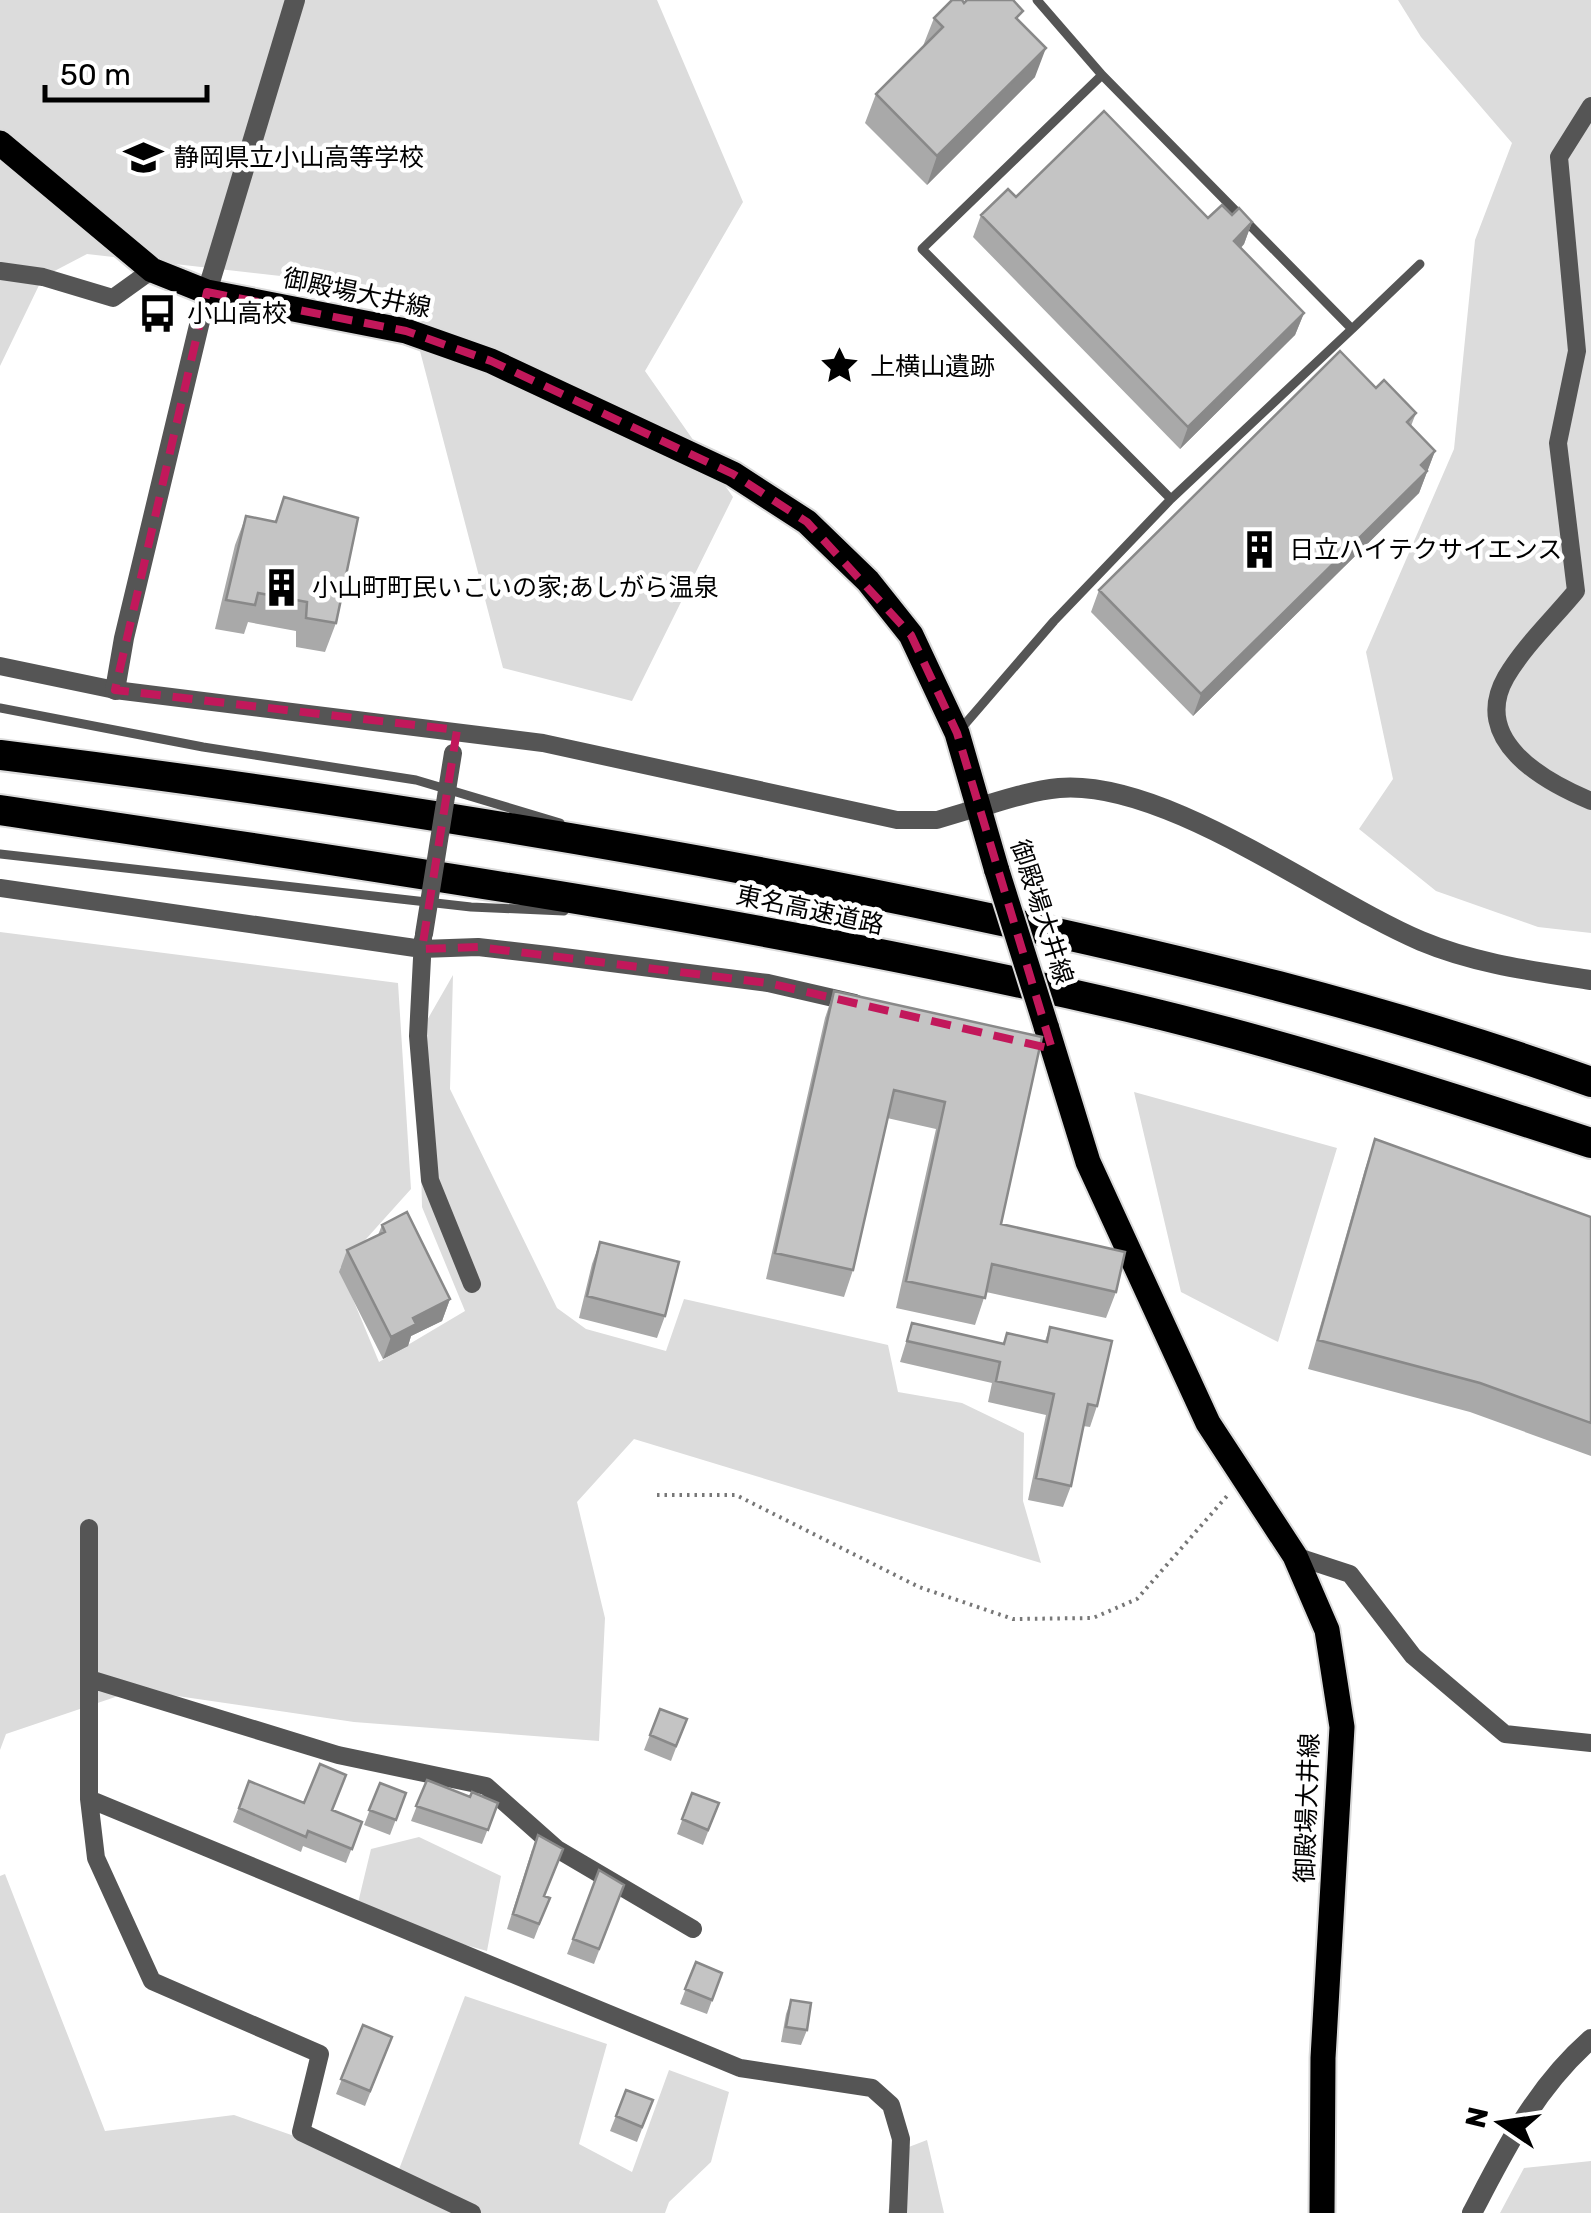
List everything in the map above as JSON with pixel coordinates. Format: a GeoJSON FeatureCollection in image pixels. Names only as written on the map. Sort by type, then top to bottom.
{"type":"FeatureCollection","features":[{"type":"Feature","properties":{"kind":"highway","name":"東名高速道路"},"geometry":{"type":"LineString","coordinates":[[0,755],[309,794],[660,852],[1081,938],[1228,973],[1424,1028],[1591,1082]]}},
{"type":"Feature","properties":{"kind":"highway","name":"東名高速道路"},"geometry":{"type":"LineString","coordinates":[[0,810],[692,916],[1128,1007],[1390,1078],[1591,1143]]}},
{"type":"Feature","properties":{"kind":"main road","name":"御殿場大井線"},"geometry":{"type":"LineString","coordinates":[[0,143],[152,270],[207,292],[406,331],[491,361],[733,474],[807,522],[868,580],[912,635],[957,734],[1044,1040],[1096,1179],[1208,1423],[1295,1556],[1327,1630],[1342,1727],[1323,2058],[1322,2213]]}},
{"type":"Feature","properties":{"kind":"street"},"geometry":{"type":"LineString","coordinates":[[115,690],[207,292],[295,0]]}},
{"type":"Feature","properties":{"kind":"street"},"geometry":{"type":"LineString","coordinates":[[1591,106],[1559,157],[1578,352],[1558,444],[1576,591],[1504,679],[1498,717],[1510,752],[1560,788],[1591,801]]}},
{"type":"Feature","properties":{"kind":"street"},"geometry":{"type":"LineString","coordinates":[[0,271],[43,277],[113,298],[152,270]]}},
{"type":"Feature","properties":{"kind":"street"},"geometry":{"type":"LineString","coordinates":[[0,666],[115,690],[543,743],[897,820],[937,820],[1022,794],[1063,788],[1125,796],[1234,840],[1422,942],[1480,963],[1591,980]]}},
{"type":"Feature","properties":{"kind":"street"},"geometry":{"type":"LineString","coordinates":[[457,730],[423,942],[418,1036],[430,1180],[472,1284]]}},
{"type":"Feature","properties":{"kind":"street"},"geometry":{"type":"LineString","coordinates":[[0,888],[750,980],[882,1009]]}},
{"type":"Feature","properties":{"kind":"street"},"geometry":{"type":"LineString","coordinates":[[88,1528],[88,1799],[96,1858],[152,1981],[320,2054],[301,2132],[472,2213]]}},
{"type":"Feature","properties":{"kind":"street"},"geometry":{"type":"LineString","coordinates":[[1295,1556],[1350,1574],[1413,1656],[1505,1734],[1591,1743]]}},
{"type":"Feature","properties":{"kind":"street"},"geometry":{"type":"LineString","coordinates":[[90,1679],[338,1755],[486,1786],[557,1848],[693,1929]]}},
{"type":"Feature","properties":{"kind":"street"},"geometry":{"type":"LineString","coordinates":[[88,1799],[740,2068],[872,2088],[891,2105],[901,2140],[898,2213]]}},
{"type":"Feature","properties":{"kind":"street"},"geometry":{"type":"LineString","coordinates":[[1472,2213],[1523,2115],[1557,2068],[1591,2039]]}},
{"type":"Feature","properties":{"kind":"lane"},"geometry":{"type":"LineString","coordinates":[[1037,0],[1102,75],[1352,328]]}},
{"type":"Feature","properties":{"kind":"lane"},"geometry":{"type":"LineString","coordinates":[[1102,75],[922,250],[1171,500]]}},
{"type":"Feature","properties":{"kind":"lane"},"geometry":{"type":"LineString","coordinates":[[957,734],[1054,620],[1171,500],[1420,264]]}},
{"type":"Feature","properties":{"kind":"lane"},"geometry":{"type":"LineString","coordinates":[[0,708],[203,747],[416,780],[660,852]]}},
{"type":"Feature","properties":{"kind":"lane"},"geometry":{"type":"LineString","coordinates":[[0,854],[471,907],[692,916]]}},
{"type":"Feature","properties":{"kind":"path"},"geometry":{"type":"LineString","coordinates":[[657,1494],[736,1495],[919,1587],[1013,1619],[1094,1618],[1137,1599],[1244,1477]]}},
{"type":"Feature","properties":{"kind":"highlighted area"},"geometry":{"type":"Polygon","coordinates":[[[207,292],[406,331],[491,361],[733,474],[807,522],[911,635],[957,733],[1052,1049],[768,983],[478,947],[422,949],[457,730],[115,690],[207,292]]]}},
{"type":"Feature","properties":{"kind":"shaded area"},"geometry":{"type":"Polygon","coordinates":[[[0,0],[657,0],[743,202],[645,371],[733,497],[632,701],[503,668],[404,290],[87,254],[43,277],[0,366],[0,0]]]}},
{"type":"Feature","properties":{"kind":"shaded area"},"geometry":{"type":"Polygon","coordinates":[[[1398,0],[1591,0],[1591,933],[1538,927],[1436,891],[1359,829],[1393,779],[1366,652],[1454,449],[1475,240],[1512,143],[1421,37],[1398,0]]]}},
{"type":"Feature","properties":{"kind":"shaded area"},"geometry":{"type":"Polygon","coordinates":[[[0,932],[398,983],[411,1189],[340,1268],[379,1362],[465,1311],[422,1207],[418,1036],[453,975],[450,1089],[557,1308],[586,1329],[666,1351],[684,1299],[888,1345],[898,1392],[962,1403],[1024,1433],[1023,1501],[1041,1563],[634,1439],[577,1502],[605,1618],[599,1741],[354,1722],[136,1690],[6,1734],[0,1750],[0,932]]]}},
{"type":"Feature","properties":{"kind":"shaded area"},"geometry":{"type":"Polygon","coordinates":[[[1134,1092],[1337,1148],[1278,1342],[1181,1292],[1134,1092]]]}},
{"type":"Feature","properties":{"kind":"shaded area"},"geometry":{"type":"Polygon","coordinates":[[[419,1837],[501,1876],[487,1951],[383,1922],[357,1907],[371,1849],[419,1837]]]}},
{"type":"Feature","properties":{"kind":"shaded area"},"geometry":{"type":"Polygon","coordinates":[[[5,1874],[105,2131],[234,2115],[398,2172],[465,1996],[607,2044],[579,2144],[632,2172],[669,2070],[729,2092],[711,2162],[669,2202],[665,2213],[0,2213],[0,1876],[5,1874]]]}},
{"type":"Feature","properties":{"kind":"shaded area"},"geometry":{"type":"Polygon","coordinates":[[[927,2140],[944,2213],[888,2213],[901,2150],[927,2140]]]}},
{"type":"Feature","properties":{"kind":"shaded area"},"geometry":{"type":"Polygon","coordinates":[[[1591,2161],[1591,2213],[1500,2213],[1524,2168],[1591,2161]]]}},
{"type":"Feature","properties":{"kind":"building"},"geometry":{"type":"Polygon","coordinates":[[[952,0],[1013,0],[1023,11],[1016,18],[1046,48],[937,156],[876,94],[943,27],[934,18],[952,0]]]}},
{"type":"Feature","properties":{"kind":"building"},"geometry":{"type":"Polygon","coordinates":[[[1104,111],[1208,218],[1222,205],[1232,215],[1239,208],[1252,222],[1234,241],[1304,313],[1188,427],[981,215],[1008,189],[1016,197],[1104,111]]]}},
{"type":"Feature","properties":{"kind":"building","name":"日立ハイテクサイエンス"},"geometry":{"type":"Polygon","coordinates":[[[1340,351],[1376,388],[1384,380],[1416,413],[1407,422],[1435,451],[1421,465],[1427,471],[1201,694],[1099,590],[1340,351]]]}},
{"type":"Feature","properties":{"kind":"building","name":"小山町町民いこいの家;あしがら温泉"},"geometry":{"type":"Polygon","coordinates":[[[284,497],[358,518],[336,623],[306,618],[307,602],[258,593],[255,605],[226,600],[246,516],[276,522],[284,497]]]}},
{"type":"Feature","properties":{"kind":"building"},"geometry":{"type":"Polygon","coordinates":[[[834,991],[1042,1037],[1001,1224],[1125,1252],[1116,1292],[992,1264],[985,1298],[906,1281],[945,1102],[894,1090],[853,1270],[775,1253],[834,991]]]}},
{"type":"Feature","properties":{"kind":"building"},"geometry":{"type":"Polygon","coordinates":[[[1375,1139],[1591,1217],[1591,1423],[1480,1383],[1318,1340],[1375,1139]]]}},
{"type":"Feature","properties":{"kind":"building"},"geometry":{"type":"Polygon","coordinates":[[[407,1212],[450,1299],[413,1318],[416,1324],[391,1337],[347,1250],[385,1232],[382,1225],[407,1212]]]}},
{"type":"Feature","properties":{"kind":"building"},"geometry":{"type":"Polygon","coordinates":[[[600,1242],[679,1262],[665,1316],[587,1296],[600,1242]]]}},
{"type":"Feature","properties":{"kind":"building"},"geometry":{"type":"Polygon","coordinates":[[[912,1323],[1004,1344],[1007,1333],[1047,1342],[1050,1327],[1112,1341],[1097,1406],[1088,1404],[1071,1486],[1036,1478],[1054,1394],[996,1381],[1000,1362],[907,1341],[912,1323]]]}},
{"type":"Feature","properties":{"kind":"building"},"geometry":{"type":"Polygon","coordinates":[[[660,1709],[687,1719],[676,1746],[650,1735],[660,1709]]]}},
{"type":"Feature","properties":{"kind":"building"},"geometry":{"type":"Polygon","coordinates":[[[320,1764],[346,1775],[332,1810],[362,1822],[352,1849],[308,1831],[306,1837],[239,1808],[249,1781],[304,1803],[320,1764]]]}},
{"type":"Feature","properties":{"kind":"building"},"geometry":{"type":"Polygon","coordinates":[[[427,1780],[498,1803],[488,1830],[416,1806],[427,1780]]]}},
{"type":"Feature","properties":{"kind":"building"},"geometry":{"type":"Polygon","coordinates":[[[380,1783],[406,1793],[396,1820],[369,1810],[380,1783]]]}},
{"type":"Feature","properties":{"kind":"building"},"geometry":{"type":"Polygon","coordinates":[[[692,1793],[719,1803],[708,1830],[682,1819],[692,1793]]]}},
{"type":"Feature","properties":{"kind":"building"},"geometry":{"type":"Polygon","coordinates":[[[538,1835],[563,1849],[544,1896],[550,1898],[539,1924],[513,1914],[538,1835]]]}},
{"type":"Feature","properties":{"kind":"building"},"geometry":{"type":"Polygon","coordinates":[[[599,1870],[624,1885],[599,1949],[573,1939],[599,1870]]]}},
{"type":"Feature","properties":{"kind":"building"},"geometry":{"type":"Polygon","coordinates":[[[696,1962],[722,1973],[712,2000],[685,1989],[696,1962]]]}},
{"type":"Feature","properties":{"kind":"building"},"geometry":{"type":"Polygon","coordinates":[[[791,2000],[811,2003],[807,2030],[786,2027],[791,2000]]]}},
{"type":"Feature","properties":{"kind":"building"},"geometry":{"type":"Polygon","coordinates":[[[363,2025],[392,2037],[370,2091],[341,2079],[363,2025]]]}},
{"type":"Feature","properties":{"kind":"building"},"geometry":{"type":"Polygon","coordinates":[[[626,2090],[653,2100],[642,2127],[616,2116],[626,2090]]]}},
{"type":"Feature","properties":{"kind":"place","name":"静岡県立小山高等学校"},"geometry":{"type":"Point","coordinates":[144,157]}},
{"type":"Feature","properties":{"kind":"place","name":"小山高校"},"geometry":{"type":"Point","coordinates":[157,313]}},
{"type":"Feature","properties":{"kind":"place","name":"上横山遺跡"},"geometry":{"type":"Point","coordinates":[840,366]}},
{"type":"Feature","properties":{"kind":"place","name":"日立ハイテクサイエンス"},"geometry":{"type":"Point","coordinates":[1259,549]}},
{"type":"Feature","properties":{"kind":"place","name":"小山町町民いこいの家;あしがら温泉"},"geometry":{"type":"Point","coordinates":[282,587]}}]}
